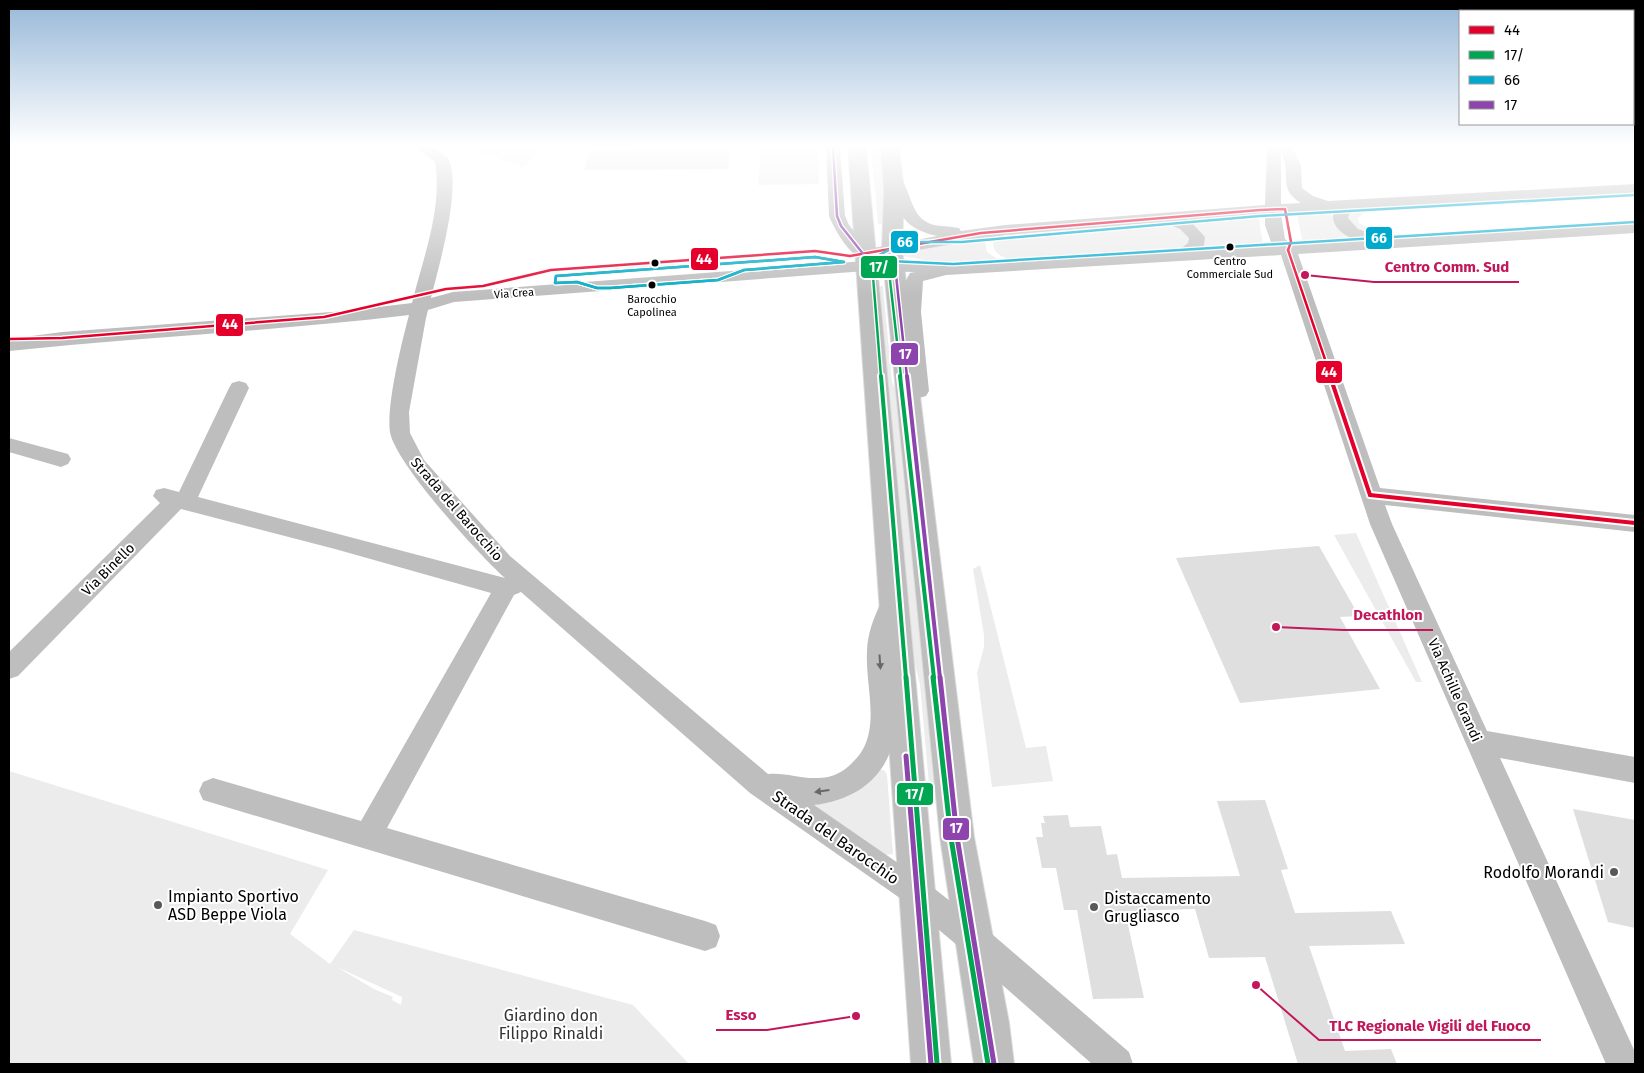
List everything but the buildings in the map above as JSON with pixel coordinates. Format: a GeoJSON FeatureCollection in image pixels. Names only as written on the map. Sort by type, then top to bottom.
{"type":"FeatureCollection","features":[{"type":"Feature","properties":{"kind":"main road"},"geometry":{"type":"LineString","coordinates":[[861,197],[931,1064]]}},
{"type":"Feature","properties":{"kind":"main road"},"geometry":{"type":"LineString","coordinates":[[894,197],[893,252],[957,836],[994,1064]]}},
{"type":"Feature","properties":{"kind":"street","name":"Strada del Barocchio"},"geometry":{"type":"LineString","coordinates":[[444,197],[437,238],[401,395],[399,412],[400,433],[409,454],[428,480],[502,562],[515,584],[760,784],[917,893],[975,940],[1117,1064]]}},
{"type":"Feature","properties":{"kind":"street"},"geometry":{"type":"LineString","coordinates":[[835,197],[836,216],[865,261]]}},
{"type":"Feature","properties":{"kind":"street"},"geometry":{"type":"LineString","coordinates":[[900,197],[904,209],[915,222],[936,231],[981,233]]}},
{"type":"Feature","properties":{"kind":"street","name":"Via Crea"},"geometry":{"type":"LineString","coordinates":[[1209,214],[1224,209],[1259,204],[1266,197]]}},
{"type":"Feature","properties":{"kind":"street"},"geometry":{"type":"LineString","coordinates":[[1276,197],[1292,242],[1288,250]]}},
{"type":"Feature","properties":{"kind":"street"},"geometry":{"type":"LineString","coordinates":[[1280,209],[1281,197]]}},
{"type":"Feature","properties":{"kind":"street"},"geometry":{"type":"LineString","coordinates":[[1301,197],[1305,200],[1335,206]]}},
{"type":"Feature","properties":{"kind":"street","name":"Via Crea"},"geometry":{"type":"LineString","coordinates":[[9,345],[62,338],[388,312],[422,300],[865,261],[893,252],[961,236],[1005,230],[1280,209],[1501,197]]}},
{"type":"Feature","properties":{"kind":"street","name":"Via Crea"},"geometry":{"type":"LineString","coordinates":[[1352,206],[1344,208],[1339,217],[1346,228],[1364,237],[1393,243]]}},
{"type":"Feature","properties":{"kind":"street"},"geometry":{"type":"LineString","coordinates":[[1165,218],[1186,226],[1197,237],[1196,245],[1182,256]]}},
{"type":"Feature","properties":{"kind":"street","name":"Via Crea"},"geometry":{"type":"LineString","coordinates":[[865,261],[893,252],[953,270],[1635,228]]}},
{"type":"Feature","properties":{"kind":"street"},"geometry":{"type":"LineString","coordinates":[[1005,230],[988,241],[989,248],[1000,258],[1024,266]]}},
{"type":"Feature","properties":{"kind":"street","name":"Via Achille Grandi"},"geometry":{"type":"LineString","coordinates":[[1288,250],[1370,495],[1478,742],[1623,1064]]}},
{"type":"Feature","properties":{"kind":"street"},"geometry":{"type":"LineString","coordinates":[[912,426],[919,389],[912,320],[911,283],[916,277],[953,270]]}},
{"type":"Feature","properties":{"kind":"street","name":"Via Crea"},"geometry":{"type":"LineString","coordinates":[[9,339],[62,338]]}},
{"type":"Feature","properties":{"kind":"street","name":"Via Binello"},"geometry":{"type":"LineString","coordinates":[[9,668],[175,499],[239,388]]}},
{"type":"Feature","properties":{"kind":"street"},"geometry":{"type":"LineString","coordinates":[[9,445],[62,459]]}},
{"type":"Feature","properties":{"kind":"street"},"geometry":{"type":"LineString","coordinates":[[1370,495],[1635,523]]}},
{"type":"Feature","properties":{"kind":"street","name":"Strada del Barocchio"},"geometry":{"type":"LineString","coordinates":[[175,499],[515,584]]}},
{"type":"Feature","properties":{"kind":"street"},"geometry":{"type":"LineString","coordinates":[[367,837],[515,584]]}},
{"type":"Feature","properties":{"kind":"street","name":"Strada del Barocchio"},"geometry":{"type":"LineString","coordinates":[[760,784],[799,792],[833,790],[848,784],[862,773],[876,757],[882,738],[884,716],[879,653],[880,640],[894,598]]}},
{"type":"Feature","properties":{"kind":"street"},"geometry":{"type":"LineString","coordinates":[[1478,742],[1635,770]]}},
{"type":"Feature","properties":{"kind":"street"},"geometry":{"type":"LineString","coordinates":[[213,791],[705,936]]}},
{"type":"Feature","properties":{"kind":"green space"},"geometry":{"type":"Polygon","coordinates":[[[876,197],[883,197],[882,224],[878,224],[876,197]]]}},
{"type":"Feature","properties":{"kind":"green space"},"geometry":{"type":"Polygon","coordinates":[[[1519,200],[1535,204],[1525,205],[1522,203],[1366,211],[1358,218],[1359,223],[1376,232],[1380,238],[1363,234],[1348,224],[1347,213],[1354,207],[1519,200]]]}},
{"type":"Feature","properties":{"kind":"green space"},"geometry":{"type":"Polygon","coordinates":[[[1327,209],[1344,230],[1364,239],[1303,243],[1296,211],[1327,209]]]}},
{"type":"Feature","properties":{"kind":"green space"},"geometry":{"type":"Polygon","coordinates":[[[1258,213],[1263,245],[1199,250],[1180,219],[1258,213]]]}},
{"type":"Feature","properties":{"kind":"green space"},"geometry":{"type":"Polygon","coordinates":[[[1159,221],[1175,224],[1192,241],[1176,252],[1018,260],[1009,259],[998,254],[993,243],[1000,235],[1159,221]]]}},
{"type":"Feature","properties":{"kind":"green space"},"geometry":{"type":"Polygon","coordinates":[[[987,237],[985,241],[987,252],[1002,262],[946,264],[903,256],[930,245],[987,237]]]}},
{"type":"Feature","properties":{"kind":"green space"},"geometry":{"type":"Polygon","coordinates":[[[695,263],[695,266],[614,272],[614,268],[695,263]]]}},
{"type":"Feature","properties":{"kind":"green space"},"geometry":{"type":"Polygon","coordinates":[[[877,286],[883,286],[892,382],[902,403],[942,795],[930,795],[920,685],[910,644],[877,286]]]}},
{"type":"Feature","properties":{"kind":"green space"},"geometry":{"type":"Polygon","coordinates":[[[1356,533],[1422,682],[1416,682],[1334,535],[1356,533]]]}},
{"type":"Feature","properties":{"kind":"green space"},"geometry":{"type":"Polygon","coordinates":[[[980,565],[1026,748],[1046,746],[1053,781],[992,787],[977,673],[984,647],[984,635],[973,569],[980,565]]]}},
{"type":"Feature","properties":{"kind":"green space"},"geometry":{"type":"Polygon","coordinates":[[[875,770],[884,770],[887,775],[893,854],[883,855],[813,807],[816,800],[875,770]]]}},
{"type":"Feature","properties":{"kind":"green space","name":"Impianto Sportivo ASD Beppe Viola"},"geometry":{"type":"Polygon","coordinates":[[[9,771],[328,870],[290,934],[330,964],[354,930],[633,1005],[689,1064],[9,1064],[9,771]],[[337,967],[374,989],[393,997],[392,1000],[401,1005],[402,997],[337,967]]]}},
{"type":"Feature","properties":{"kind":"transit line","name":"17"},"geometry":{"type":"LineString","coordinates":[[836,197],[837,216],[841,226],[864,255],[895,266],[957,837],[994,1064]]}},
{"type":"Feature","properties":{"kind":"transit line","name":"66"},"geometry":{"type":"LineString","coordinates":[[1598,197],[1260,216],[962,242],[905,242],[869,260],[953,264],[1635,222]]}},
{"type":"Feature","properties":{"kind":"transit line","name":"44"},"geometry":{"type":"LineString","coordinates":[[9,339],[62,338],[324,317],[446,289],[483,286],[551,270],[815,251],[850,256],[981,233],[1260,210],[1285,209],[1291,242],[1288,250]]}},
{"type":"Feature","properties":{"kind":"transit line","name":"44"},"geometry":{"type":"LineString","coordinates":[[1288,250],[1370,495]]}},
{"type":"Feature","properties":{"kind":"transit line","name":"17/"},"geometry":{"type":"LineString","coordinates":[[815,257],[844,262],[744,270],[718,280],[610,288],[597,288],[577,282],[555,283],[556,276],[815,257]]}},
{"type":"Feature","properties":{"kind":"transit line","name":"66"},"geometry":{"type":"LineString","coordinates":[[815,257],[844,262],[744,270],[718,280],[610,288],[597,288],[577,282],[555,283],[556,276],[815,257]]}},
{"type":"Feature","properties":{"kind":"transit line","name":"17/"},"geometry":{"type":"LineString","coordinates":[[937,1063],[872,264],[889,271],[951,838],[988,1064]]}},
{"type":"Feature","properties":{"kind":"transit line","name":"44"},"geometry":{"type":"LineString","coordinates":[[1370,495],[1635,523]]}},
{"type":"Feature","properties":{"kind":"transit line","name":"17"},"geometry":{"type":"LineString","coordinates":[[906,756],[931,1064]]}},
{"type":"Feature","properties":{"kind":"place","name":"Centro Commerciale Sud"},"geometry":{"type":"Point","coordinates":[1230,247]}},
{"type":"Feature","properties":{"kind":"place","name":"Centro Comm. Sud"},"geometry":{"type":"Point","coordinates":[1305,275]}},
{"type":"Feature","properties":{"kind":"place","name":"Barocchio Capolinea"},"geometry":{"type":"Point","coordinates":[652,285]}},
{"type":"Feature","properties":{"kind":"place","name":"Decathlon"},"geometry":{"type":"Point","coordinates":[1276,627]}},
{"type":"Feature","properties":{"kind":"place","name":"Rodolfo Morandi"},"geometry":{"type":"Point","coordinates":[1614,872]}},
{"type":"Feature","properties":{"kind":"place","name":"Impianto Sportivo ASD Beppe Viola"},"geometry":{"type":"Point","coordinates":[158,905]}},
{"type":"Feature","properties":{"kind":"place","name":"Distaccamento Grugliasco"},"geometry":{"type":"Point","coordinates":[1094,907]}},
{"type":"Feature","properties":{"kind":"place","name":"TLC Regionale Vigili del Fuoco"},"geometry":{"type":"Point","coordinates":[1256,985]}},
{"type":"Feature","properties":{"kind":"place","name":"Esso"},"geometry":{"type":"Point","coordinates":[856,1016]}},
{"type":"Feature","properties":{"kind":"park label","name":"Giardino don Filippo Rinaldi"},"geometry":{"type":"Point","coordinates":[551,1024]}}]}
